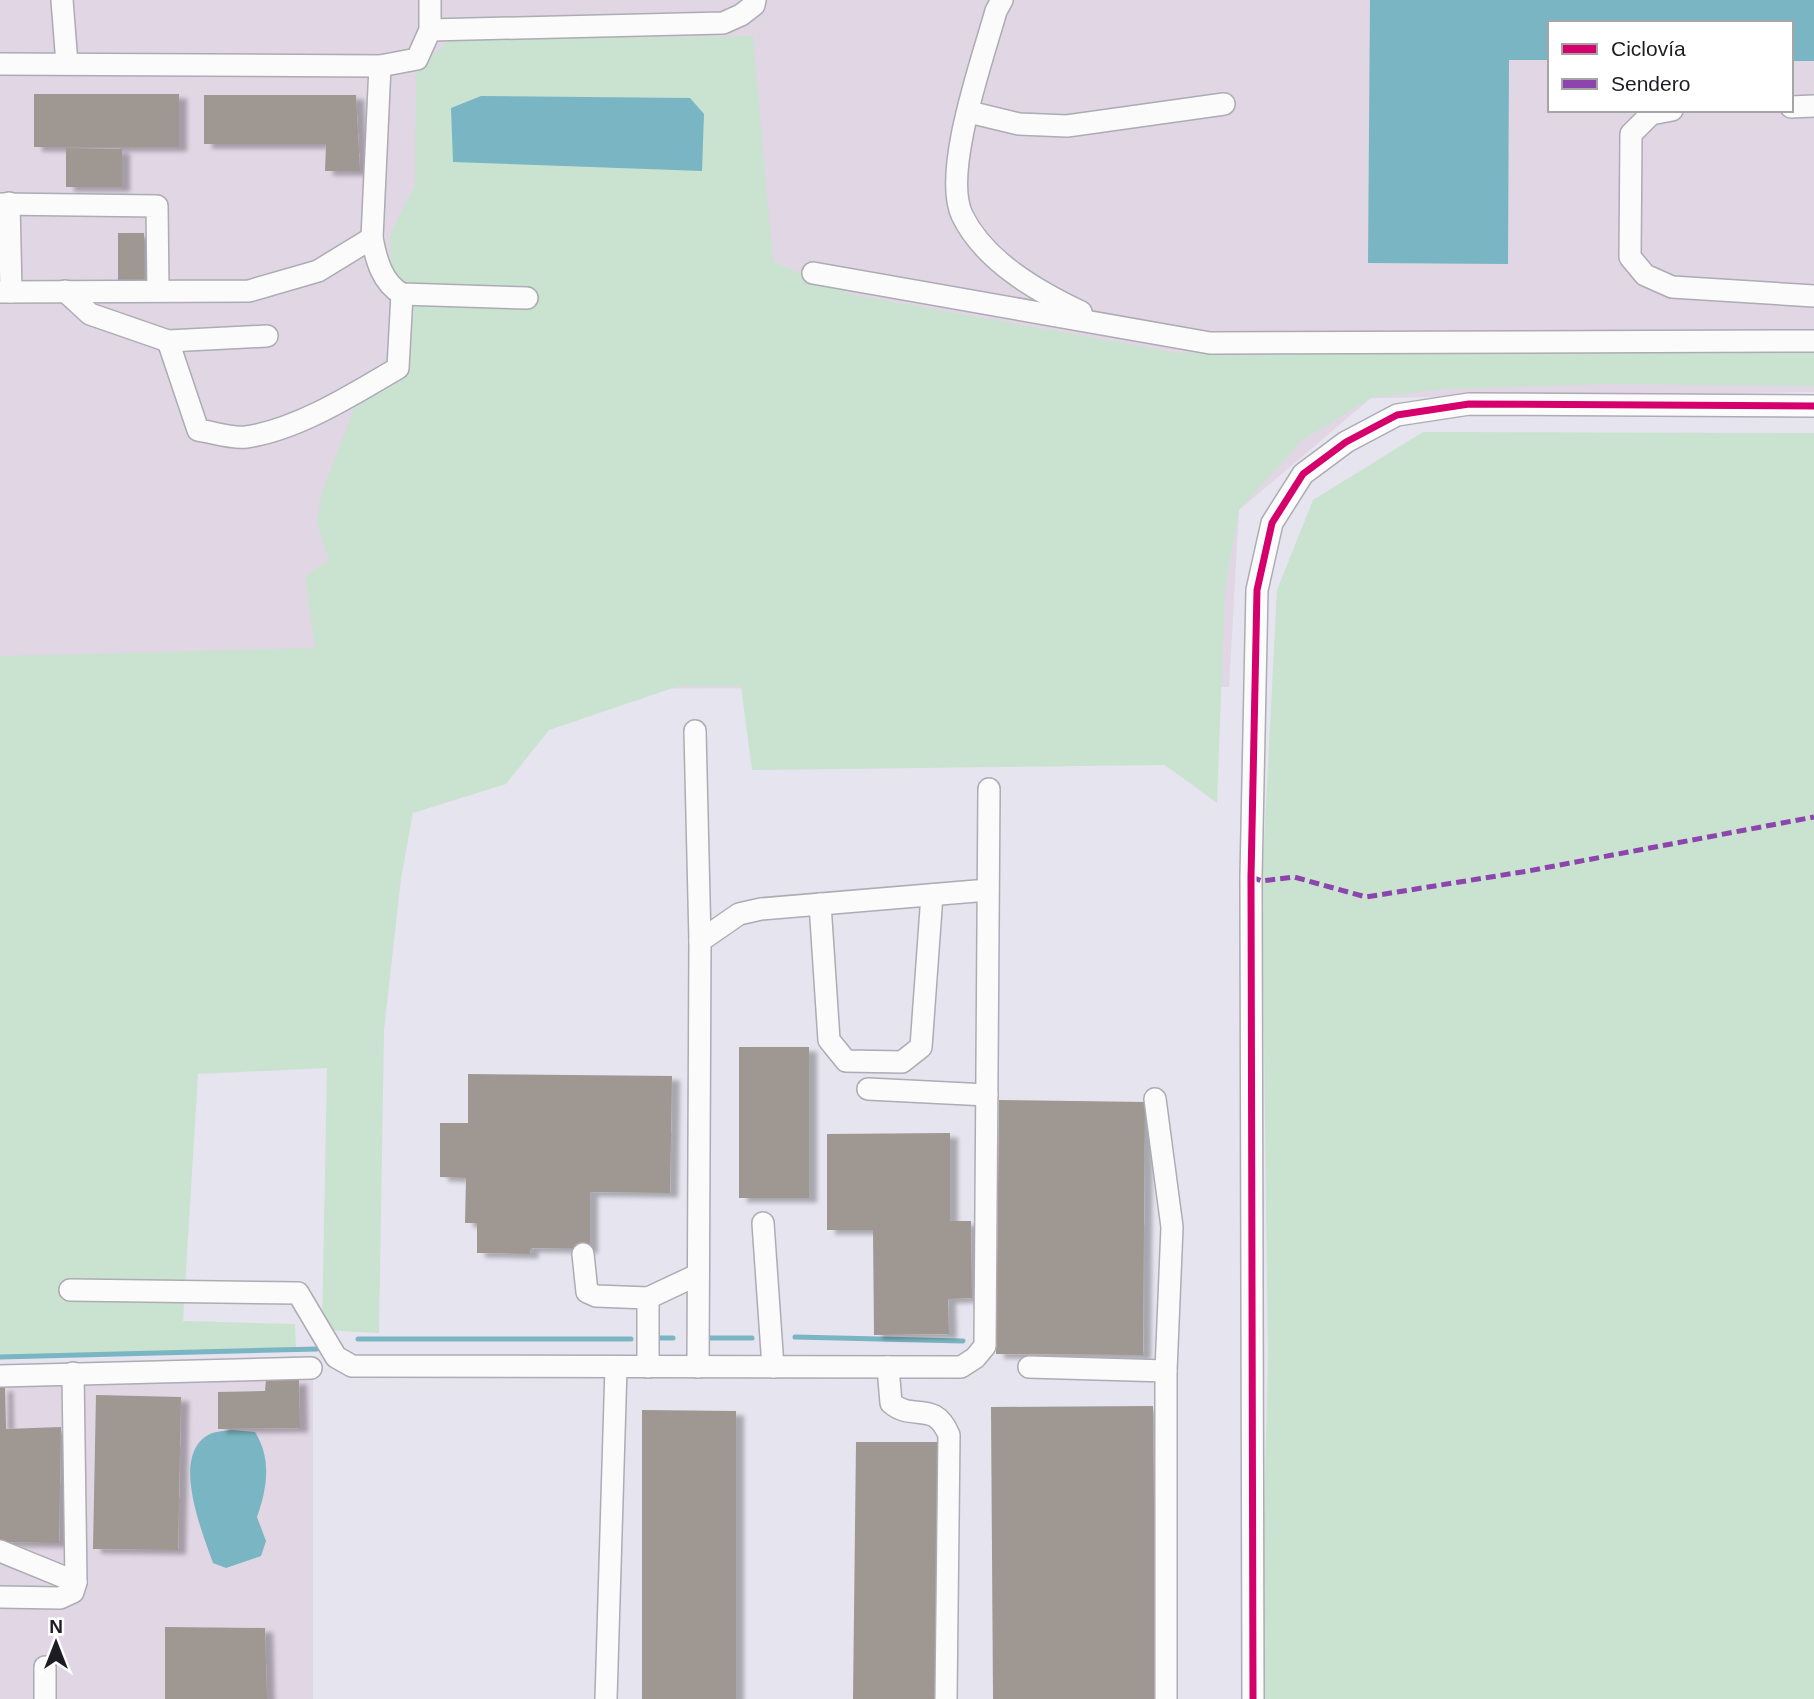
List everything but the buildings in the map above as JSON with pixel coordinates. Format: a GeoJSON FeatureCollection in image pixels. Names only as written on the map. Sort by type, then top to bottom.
{"type":"FeatureCollection","features":[{"type":"Feature","properties":{"kind":"street"},"geometry":{"type":"LineString","coordinates":[[62,0],[67,64]]}},
{"type":"Feature","properties":{"kind":"street"},"geometry":{"type":"LineString","coordinates":[[0,64],[380,66],[417,60],[430,30],[430,0]]}},
{"type":"Feature","properties":{"kind":"street"},"geometry":{"type":"LineString","coordinates":[[430,30],[723,23],[741,15],[754,5],[755,0]]}},
{"type":"Feature","properties":{"kind":"street"},"geometry":{"type":"LineString","coordinates":[[1002,0],[996,11],[969,113],[955,181],[962,215],[992,256],[1025,281],[1099,321]]}},
{"type":"Feature","properties":{"kind":"street"},"geometry":{"type":"LineString","coordinates":[[380,66],[372,238],[376,263],[394,290],[402,294],[527,299]]}},
{"type":"Feature","properties":{"kind":"street"},"geometry":{"type":"LineString","coordinates":[[969,113],[1019,124],[1067,126],[1224,104]]}},
{"type":"Feature","properties":{"kind":"street"},"geometry":{"type":"LineString","coordinates":[[1793,107],[1814,106]]}},
{"type":"Feature","properties":{"kind":"street"},"geometry":{"type":"LineString","coordinates":[[1662,112],[1651,114],[1631,134],[1630,257],[1645,275],[1672,287],[1814,296]]}},
{"type":"Feature","properties":{"kind":"street"},"geometry":{"type":"LineString","coordinates":[[158,289],[157,206],[5,203],[5,292],[158,289],[249,291],[318,271],[372,238]]}},
{"type":"Feature","properties":{"kind":"street"},"geometry":{"type":"LineString","coordinates":[[813,273],[1210,342],[1814,341]]}},
{"type":"Feature","properties":{"kind":"street"},"geometry":{"type":"LineString","coordinates":[[65,292],[90,314],[168,341],[267,335]]}},
{"type":"Feature","properties":{"kind":"street"},"geometry":{"type":"LineString","coordinates":[[168,341],[198,430],[244,437],[284,426],[338,403],[398,368],[402,294]]}},
{"type":"Feature","properties":{"kind":"street"},"geometry":{"type":"LineString","coordinates":[[1253,1699],[1251,877],[1257,590],[1272,523],[1303,474],[1346,442],[1397,415],[1469,404],[1814,406]]}},
{"type":"Feature","properties":{"kind":"street"},"geometry":{"type":"LineString","coordinates":[[695,731],[700,941],[698,1367]]}},
{"type":"Feature","properties":{"kind":"street"},"geometry":{"type":"LineString","coordinates":[[69,1290],[298,1293],[336,1357],[352,1366],[961,1367],[975,1358],[985,1346],[989,789]]}},
{"type":"Feature","properties":{"kind":"street"},"geometry":{"type":"LineString","coordinates":[[700,941],[739,914],[820,904],[988,890]]}},
{"type":"Feature","properties":{"kind":"street"},"geometry":{"type":"LineString","coordinates":[[820,904],[829,1040],[846,1061],[902,1062],[921,1047],[932,895]]}},
{"type":"Feature","properties":{"kind":"street"},"geometry":{"type":"LineString","coordinates":[[869,1089],[987,1096]]}},
{"type":"Feature","properties":{"kind":"street"},"geometry":{"type":"LineString","coordinates":[[1155,1099],[1171,1227],[1166,1371],[1166,1699]]}},
{"type":"Feature","properties":{"kind":"street"},"geometry":{"type":"LineString","coordinates":[[763,1223],[773,1367]]}},
{"type":"Feature","properties":{"kind":"street"},"geometry":{"type":"LineString","coordinates":[[583,1254],[587,1292],[596,1296],[648,1298],[697,1275]]}},
{"type":"Feature","properties":{"kind":"street"},"geometry":{"type":"LineString","coordinates":[[648,1298],[648,1367]]}},
{"type":"Feature","properties":{"kind":"street"},"geometry":{"type":"LineString","coordinates":[[606,1699],[616,1367]]}},
{"type":"Feature","properties":{"kind":"street"},"geometry":{"type":"LineString","coordinates":[[888,1367],[891,1403],[899,1410],[931,1413],[943,1420],[949,1435],[946,1699]]}},
{"type":"Feature","properties":{"kind":"street"},"geometry":{"type":"LineString","coordinates":[[1029,1367],[1166,1371]]}},
{"type":"Feature","properties":{"kind":"street"},"geometry":{"type":"LineString","coordinates":[[0,1376],[311,1368]]}},
{"type":"Feature","properties":{"kind":"street"},"geometry":{"type":"LineString","coordinates":[[0,1597],[68,1597],[73,1592],[76,1582],[73,1373]]}},
{"type":"Feature","properties":{"kind":"street"},"geometry":{"type":"LineString","coordinates":[[0,1551],[76,1582]]}},
{"type":"Feature","properties":{"kind":"street"},"geometry":{"type":"LineString","coordinates":[[45,1667],[45,1699]]}},
{"type":"Feature","properties":{"kind":"shaded area"},"geometry":{"type":"Polygon","coordinates":[[[0,0],[1814,0],[1814,392],[1371,398],[1239,510],[1229,687],[0,690],[0,0]]]}},
{"type":"Feature","properties":{"kind":"shaded area"},"geometry":{"type":"Polygon","coordinates":[[[313,1358],[313,1699],[0,1699],[0,1367],[313,1358]]]}},
{"type":"Feature","properties":{"kind":"green space"},"geometry":{"type":"Polygon","coordinates":[[[753,36],[773,262],[854,295],[1179,353],[1814,349],[1814,386],[1610,384],[1441,389],[1371,398],[1302,440],[1239,510],[1225,587],[1217,803],[1165,765],[752,770],[741,686],[679,686],[549,730],[506,784],[413,813],[401,878],[384,1030],[379,1333],[322,1330],[327,1068],[198,1074],[183,1321],[295,1324],[296,1348],[0,1357],[0,656],[315,648],[305,576],[329,560],[317,523],[322,492],[367,375],[396,364],[390,234],[415,185],[416,74],[448,40],[753,36]]]}},
{"type":"Feature","properties":{"kind":"green space"},"geometry":{"type":"Polygon","coordinates":[[[1423,432],[1814,433],[1814,1699],[1259,1699],[1268,1361],[1262,881],[1277,590],[1313,500],[1423,432]]]}},
{"type":"Feature","properties":{"kind":"water"},"geometry":{"type":"Polygon","coordinates":[[[1370,0],[1814,0],[1814,61],[1793,61],[1793,21],[1548,21],[1548,60],[1509,60],[1508,264],[1368,263],[1370,0]]]}},
{"type":"Feature","properties":{"kind":"water"},"geometry":{"type":"Polygon","coordinates":[[[481,96],[690,98],[704,114],[702,171],[453,162],[451,108],[481,96]]]}},
{"type":"Feature","properties":{"kind":"water"},"geometry":{"type":"Polygon","coordinates":[[[232,1430],[255,1432],[264,1453],[265,1485],[257,1517],[266,1541],[261,1556],[226,1568],[213,1563],[197,1515],[190,1476],[192,1459],[198,1444],[210,1434],[232,1430]]]}},
{"type":"Feature","properties":{"kind":"waterway"},"geometry":{"type":"LineString","coordinates":[[795,1337],[963,1341]]}},
{"type":"Feature","properties":{"kind":"waterway"},"geometry":{"type":"LineString","coordinates":[[658,1338],[673,1338]]}},
{"type":"Feature","properties":{"kind":"waterway"},"geometry":{"type":"LineString","coordinates":[[711,1338],[752,1338]]}},
{"type":"Feature","properties":{"kind":"waterway"},"geometry":{"type":"LineString","coordinates":[[358,1339],[631,1339]]}},
{"type":"Feature","properties":{"kind":"waterway"},"geometry":{"type":"LineString","coordinates":[[0,1357],[317,1349]]}},
{"type":"Feature","properties":{"kind":"marked path"},"geometry":{"type":"LineString","coordinates":[[1251,877],[1262,881],[1294,877],[1366,897],[1528,871],[1814,817]]}},
{"type":"Feature","properties":{"kind":"cycle path"},"geometry":{"type":"LineString","coordinates":[[1253,1699],[1251,877],[1257,590],[1272,523],[1303,474],[1346,442],[1397,415],[1469,404],[1814,406]]}}]}
